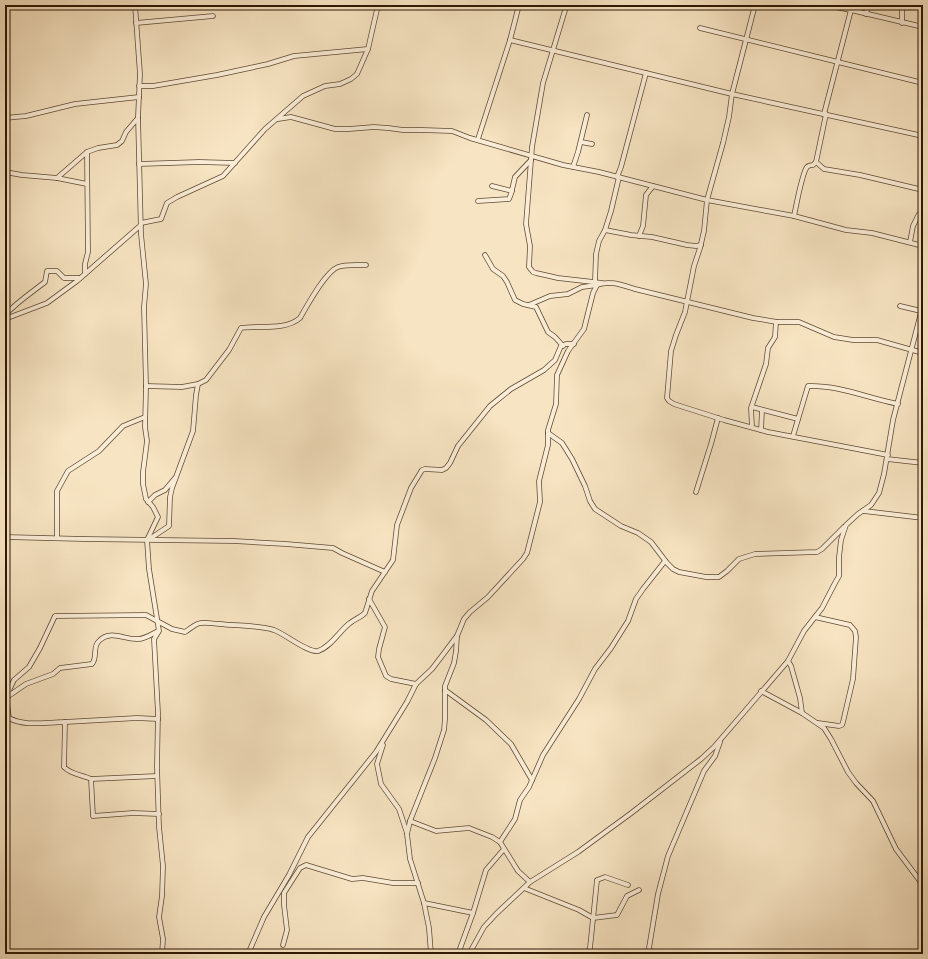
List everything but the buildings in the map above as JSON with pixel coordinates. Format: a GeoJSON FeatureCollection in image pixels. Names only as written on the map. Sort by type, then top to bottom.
{"type":"FeatureCollection","features":[{"type":"Feature","properties":{"kind":"street"},"geometry":{"type":"LineString","coordinates":[[135,5],[140,74],[138,118],[141,234],[146,284],[144,307],[146,450],[143,472],[146,499],[153,507],[158,517],[147,540],[159,631],[154,639],[158,719],[158,814],[163,866],[162,896],[159,917],[163,939],[162,954]]}},
{"type":"Feature","properties":{"kind":"street"},"geometry":{"type":"LineString","coordinates":[[5,319],[47,303],[85,274],[141,224],[161,219],[167,203],[223,176],[265,129],[303,96],[324,86],[340,84],[351,79],[357,74],[368,48],[378,5]]}},
{"type":"Feature","properties":{"kind":"street"},"geometry":{"type":"LineString","coordinates":[[478,139],[510,40],[519,5]]}},
{"type":"Feature","properties":{"kind":"street"},"geometry":{"type":"LineString","coordinates":[[755,5],[732,94],[729,117],[723,143],[707,200],[704,231],[694,266],[685,312],[671,351],[667,398],[674,404],[761,430],[887,457],[923,463]]}},
{"type":"Feature","properties":{"kind":"street"},"geometry":{"type":"LineString","coordinates":[[825,5],[851,7],[866,14],[923,27]]}},
{"type":"Feature","properties":{"kind":"street"},"geometry":{"type":"LineString","coordinates":[[866,14],[868,5]]}},
{"type":"Feature","properties":{"kind":"street"},"geometry":{"type":"LineString","coordinates":[[902,5],[902,23]]}},
{"type":"Feature","properties":{"kind":"street"},"geometry":{"type":"LineString","coordinates":[[566,7],[543,84],[535,124],[526,218],[530,246],[530,270],[536,273],[558,278],[596,283],[622,284],[753,318],[776,322],[799,322],[834,337],[853,340],[877,340],[923,353]]}},
{"type":"Feature","properties":{"kind":"street"},"geometry":{"type":"LineString","coordinates":[[794,216],[806,168],[816,162],[825,114],[851,7]]}},
{"type":"Feature","properties":{"kind":"street"},"geometry":{"type":"LineString","coordinates":[[136,23],[213,16]]}},
{"type":"Feature","properties":{"kind":"street"},"geometry":{"type":"LineString","coordinates":[[700,28],[923,83]]}},
{"type":"Feature","properties":{"kind":"street"},"geometry":{"type":"LineString","coordinates":[[510,40],[732,94],[923,136]]}},
{"type":"Feature","properties":{"kind":"street"},"geometry":{"type":"LineString","coordinates":[[139,86],[153,86],[217,75],[268,64],[294,56],[368,48]]}},
{"type":"Feature","properties":{"kind":"street"},"geometry":{"type":"LineString","coordinates":[[248,954],[264,917],[289,875],[308,837],[376,752],[407,702],[416,684],[432,668],[457,636],[464,619],[488,597],[527,553],[540,502],[539,481],[548,445],[549,425],[556,404],[557,375],[568,351],[584,330],[596,283],[596,254],[599,241],[605,230],[611,211],[618,177],[646,72]]}},
{"type":"Feature","properties":{"kind":"street"},"geometry":{"type":"LineString","coordinates":[[5,118],[26,116],[75,104],[139,97]]}},
{"type":"Feature","properties":{"kind":"street"},"geometry":{"type":"LineString","coordinates":[[573,167],[581,142],[587,115]]}},
{"type":"Feature","properties":{"kind":"street"},"geometry":{"type":"LineString","coordinates":[[278,119],[292,117],[335,129],[349,130],[374,127],[403,130],[452,131],[531,157],[599,172],[707,200],[794,216],[846,230],[872,233],[923,246]]}},
{"type":"Feature","properties":{"kind":"street"},"geometry":{"type":"LineString","coordinates":[[57,178],[87,152],[98,148],[117,145],[122,141],[126,132],[138,118]]}},
{"type":"Feature","properties":{"kind":"street"},"geometry":{"type":"LineString","coordinates":[[581,142],[592,144]]}},
{"type":"Feature","properties":{"kind":"street"},"geometry":{"type":"LineString","coordinates":[[85,274],[85,264],[88,252],[87,152]]}},
{"type":"Feature","properties":{"kind":"street"},"geometry":{"type":"LineString","coordinates":[[478,201],[508,200],[510,198],[515,177],[531,157]]}},
{"type":"Feature","properties":{"kind":"street"},"geometry":{"type":"LineString","coordinates":[[139,164],[199,162],[235,164]]}},
{"type":"Feature","properties":{"kind":"street"},"geometry":{"type":"LineString","coordinates":[[816,162],[824,169],[860,175],[923,190]]}},
{"type":"Feature","properties":{"kind":"street"},"geometry":{"type":"LineString","coordinates":[[5,172],[57,178],[87,184]]}},
{"type":"Feature","properties":{"kind":"street"},"geometry":{"type":"LineString","coordinates":[[492,186],[512,191]]}},
{"type":"Feature","properties":{"kind":"street"},"geometry":{"type":"LineString","coordinates":[[639,236],[642,226],[646,195],[653,186]]}},
{"type":"Feature","properties":{"kind":"street"},"geometry":{"type":"LineString","coordinates":[[910,242],[913,226],[919,214]]}},
{"type":"Feature","properties":{"kind":"street"},"geometry":{"type":"LineString","coordinates":[[605,230],[639,236],[652,236],[687,245],[701,245]]}},
{"type":"Feature","properties":{"kind":"street"},"geometry":{"type":"LineString","coordinates":[[485,255],[493,269],[503,276],[515,300],[537,308],[548,332],[555,336],[563,346]]}},
{"type":"Feature","properties":{"kind":"street"},"geometry":{"type":"LineString","coordinates":[[146,386],[182,387],[198,384],[206,380],[219,365],[241,328],[281,326],[296,322],[333,269],[344,266],[366,265]]}},
{"type":"Feature","properties":{"kind":"street"},"geometry":{"type":"LineString","coordinates":[[5,315],[18,301],[45,282],[47,271],[57,271],[64,278],[80,278]]}},
{"type":"Feature","properties":{"kind":"street"},"geometry":{"type":"LineString","coordinates":[[529,305],[550,296],[564,295],[596,283]]}},
{"type":"Feature","properties":{"kind":"street"},"geometry":{"type":"LineString","coordinates":[[548,433],[562,443],[572,459],[595,510],[651,542],[665,561],[673,569],[679,572],[706,578],[719,577],[727,572],[739,559],[755,554],[817,552],[858,514],[864,511],[875,500],[879,493],[893,420],[923,305]]}},
{"type":"Feature","properties":{"kind":"street"},"geometry":{"type":"LineString","coordinates":[[900,306],[921,311]]}},
{"type":"Feature","properties":{"kind":"street"},"geometry":{"type":"LineString","coordinates":[[752,427],[752,407],[766,364],[768,348],[775,337],[776,322]]}},
{"type":"Feature","properties":{"kind":"street"},"geometry":{"type":"LineString","coordinates":[[158,719],[137,718],[65,722],[16,722],[9,718],[6,698],[14,680],[29,667],[55,616],[146,615],[172,629],[186,632],[200,623],[243,626],[274,630],[287,636],[294,642],[310,649],[316,651],[320,650],[365,612],[369,599],[377,583],[393,560],[397,525],[411,488],[422,470],[442,470],[446,468],[458,446],[490,406],[502,394],[539,374],[555,360],[559,350],[563,346],[574,344]]}},
{"type":"Feature","properties":{"kind":"street"},"geometry":{"type":"LineString","coordinates":[[147,540],[169,526],[170,497],[176,476],[193,431],[198,384]]}},
{"type":"Feature","properties":{"kind":"street"},"geometry":{"type":"LineString","coordinates":[[793,436],[808,386],[841,389],[878,400],[898,404]]}},
{"type":"Feature","properties":{"kind":"street"},"geometry":{"type":"LineString","coordinates":[[752,407],[798,419]]}},
{"type":"Feature","properties":{"kind":"street"},"geometry":{"type":"LineString","coordinates":[[761,430],[762,410]]}},
{"type":"Feature","properties":{"kind":"street"},"geometry":{"type":"LineString","coordinates":[[57,538],[57,491],[68,470],[99,451],[123,426],[145,417]]}},
{"type":"Feature","properties":{"kind":"street"},"geometry":{"type":"LineString","coordinates":[[696,492],[718,418]]}},
{"type":"Feature","properties":{"kind":"street"},"geometry":{"type":"LineString","coordinates":[[148,502],[155,495],[165,490],[176,476]]}},
{"type":"Feature","properties":{"kind":"street"},"geometry":{"type":"LineString","coordinates":[[864,511],[923,518]]}},
{"type":"Feature","properties":{"kind":"street"},"geometry":{"type":"LineString","coordinates":[[469,954],[484,927],[530,882],[578,852],[630,814],[701,759],[720,741],[788,661],[804,631],[822,608],[839,576],[841,540],[846,525]]}},
{"type":"Feature","properties":{"kind":"street"},"geometry":{"type":"LineString","coordinates":[[5,537],[241,541],[333,548],[347,556],[385,572]]}},
{"type":"Feature","properties":{"kind":"street"},"geometry":{"type":"LineString","coordinates":[[500,842],[515,819],[520,800],[532,780],[543,755],[579,699],[595,669],[612,648],[628,621],[639,594],[665,561]]}},
{"type":"Feature","properties":{"kind":"street"},"geometry":{"type":"LineString","coordinates":[[369,599],[385,627],[378,649],[378,657],[386,676],[391,679],[416,684]]}},
{"type":"Feature","properties":{"kind":"street"},"geometry":{"type":"LineString","coordinates":[[815,617],[850,625],[855,631],[856,638],[853,679],[842,725],[839,726],[816,722]]}},
{"type":"Feature","properties":{"kind":"street"},"geometry":{"type":"LineString","coordinates":[[6,698],[26,684],[53,674],[60,668],[92,664],[95,659],[96,644],[102,638],[114,635],[138,639],[159,631]]}},
{"type":"Feature","properties":{"kind":"street"},"geometry":{"type":"LineString","coordinates":[[407,834],[410,821],[435,758],[444,730],[445,690],[454,663],[457,636]]}},
{"type":"Feature","properties":{"kind":"street"},"geometry":{"type":"LineString","coordinates":[[788,661],[791,666],[800,698],[802,713]]}},
{"type":"Feature","properties":{"kind":"street"},"geometry":{"type":"LineString","coordinates":[[445,690],[486,720],[511,744],[532,780]]}},
{"type":"Feature","properties":{"kind":"street"},"geometry":{"type":"LineString","coordinates":[[761,691],[802,713],[816,722],[827,732],[848,772],[873,801],[896,849],[923,885]]}},
{"type":"Feature","properties":{"kind":"street"},"geometry":{"type":"LineString","coordinates":[[65,722],[64,768],[68,772],[80,774],[91,779],[157,776]]}},
{"type":"Feature","properties":{"kind":"street"},"geometry":{"type":"LineString","coordinates":[[384,739],[377,764],[381,784],[400,809],[407,834],[410,859],[424,903],[429,928],[431,954]]}},
{"type":"Feature","properties":{"kind":"street"},"geometry":{"type":"LineString","coordinates":[[648,954],[658,894],[668,856],[704,772],[715,756],[720,741]]}},
{"type":"Feature","properties":{"kind":"street"},"geometry":{"type":"LineString","coordinates":[[91,779],[93,816],[133,813],[158,814]]}},
{"type":"Feature","properties":{"kind":"street"},"geometry":{"type":"LineString","coordinates":[[410,821],[436,831],[460,828],[474,829],[492,836],[500,842],[518,872],[530,882]]}},
{"type":"Feature","properties":{"kind":"street"},"geometry":{"type":"LineString","coordinates":[[458,954],[474,913],[486,870],[504,849]]}},
{"type":"Feature","properties":{"kind":"street"},"geometry":{"type":"LineString","coordinates":[[283,945],[287,930],[284,894],[303,865],[318,868],[352,879],[363,878],[393,883],[418,883]]}},
{"type":"Feature","properties":{"kind":"street"},"geometry":{"type":"LineString","coordinates":[[588,954],[590,948],[597,880],[605,877],[628,885]]}},
{"type":"Feature","properties":{"kind":"street"},"geometry":{"type":"LineString","coordinates":[[524,888],[579,910],[593,918],[617,915],[627,896],[639,890]]}},
{"type":"Feature","properties":{"kind":"street"},"geometry":{"type":"LineString","coordinates":[[424,903],[474,913]]}}]}
